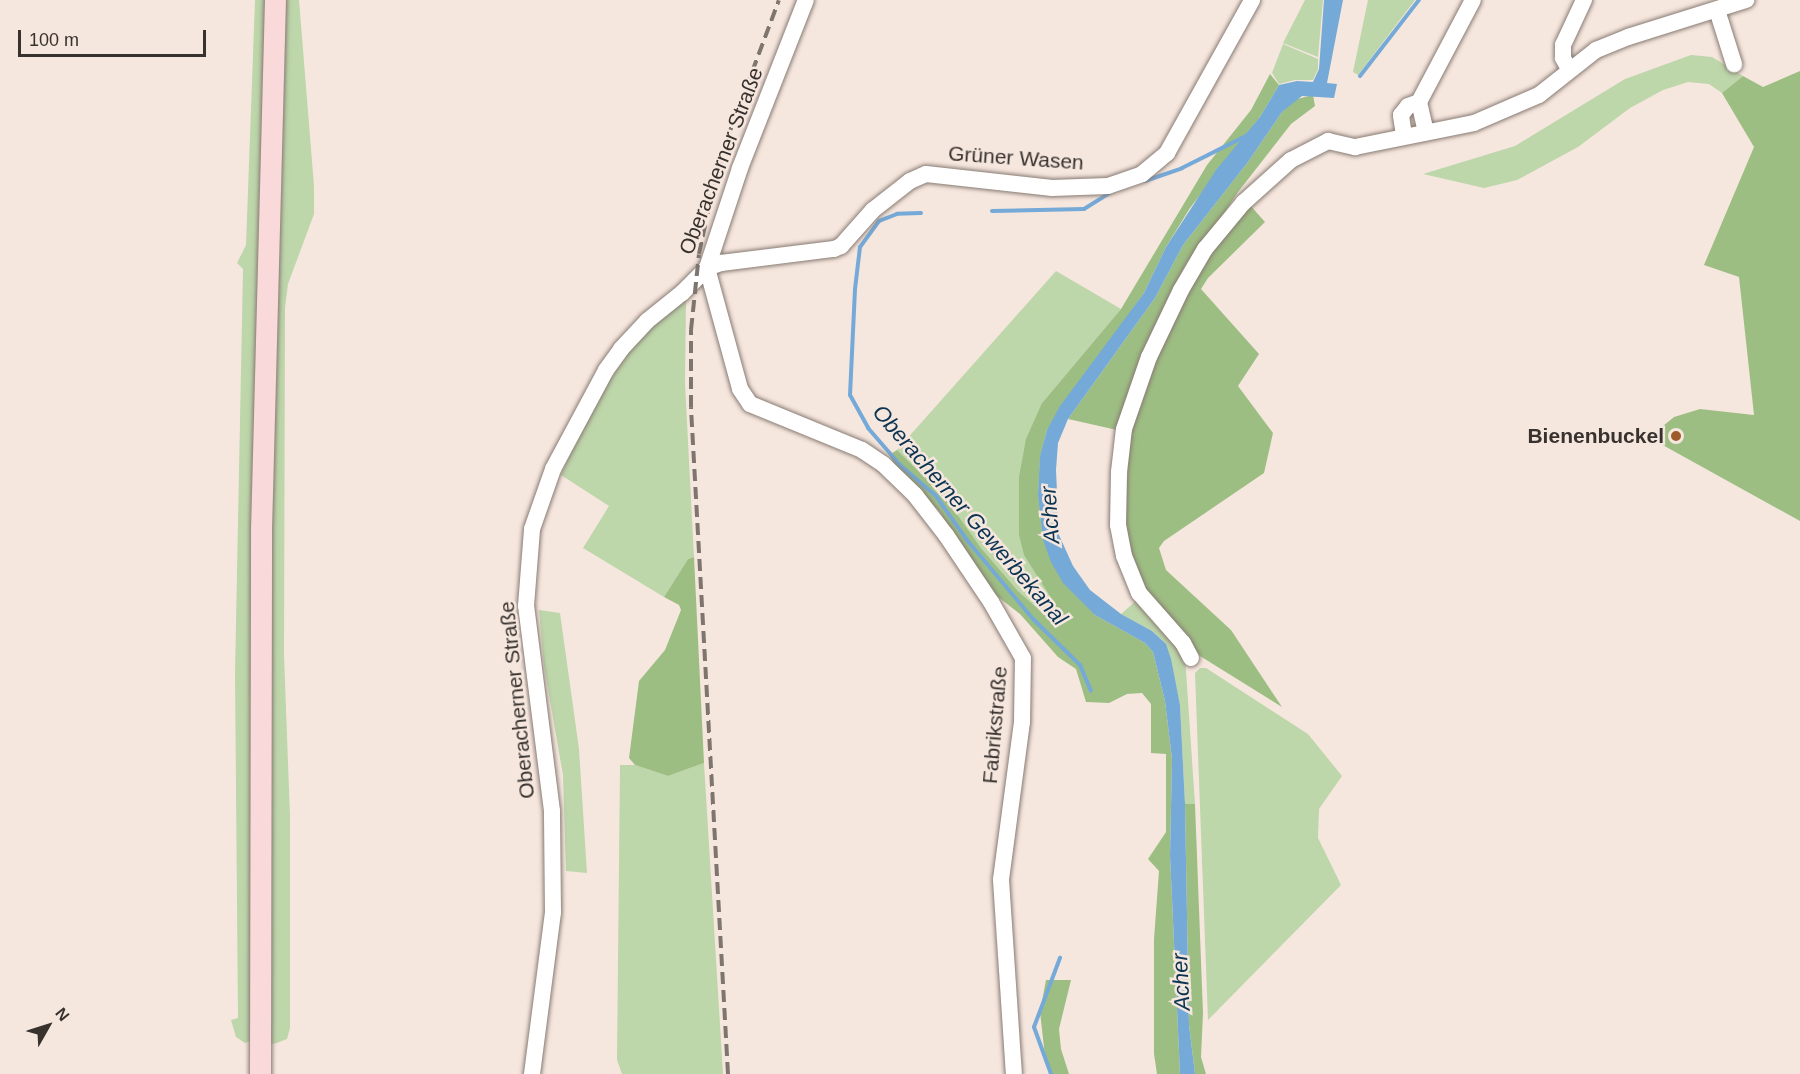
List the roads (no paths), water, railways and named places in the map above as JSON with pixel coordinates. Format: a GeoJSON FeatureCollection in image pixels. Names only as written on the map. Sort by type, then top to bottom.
{"type":"FeatureCollection","features":[{"type":"Feature","properties":{"kind":"main road"},"geometry":{"type":"LineString","coordinates":[[260,1074],[261,518],[274,0]]}},
{"type":"Feature","properties":{"kind":"street","name":"Oberacherner Straße"},"geometry":{"type":"LineString","coordinates":[[532,1074],[553,912],[552,811],[526,606],[532,529],[553,469],[606,370],[621,349],[647,321],[689,287],[707,268],[740,168],[806,0]]}},
{"type":"Feature","properties":{"kind":"street","name":"Grüner Wasen"},"geometry":{"type":"LineString","coordinates":[[707,268],[721,263],[834,249],[841,246],[873,210],[910,181],[926,174],[1052,188],[1108,186],[1142,174],[1167,153],[1252,0]]}},
{"type":"Feature","properties":{"kind":"street"},"geometry":{"type":"LineString","coordinates":[[1426,132],[1419,102],[1473,0]]}},
{"type":"Feature","properties":{"kind":"street"},"geometry":{"type":"LineString","coordinates":[[1569,69],[1563,58],[1563,45],[1584,0]]}},
{"type":"Feature","properties":{"kind":"street"},"geometry":{"type":"LineString","coordinates":[[1191,658],[1183,643],[1139,593],[1124,556],[1118,525],[1119,472],[1124,429],[1149,357],[1181,290],[1205,249],[1243,203],[1292,160],[1328,141],[1355,147],[1404,135],[1474,123],[1502,113],[1539,95],[1569,69],[1596,50],[1628,37],[1746,0]]}},
{"type":"Feature","properties":{"kind":"street"},"geometry":{"type":"LineString","coordinates":[[1717,10],[1734,64]]}},
{"type":"Feature","properties":{"kind":"street"},"geometry":{"type":"LineString","coordinates":[[1404,135],[1401,115],[1408,106],[1419,102]]}},
{"type":"Feature","properties":{"kind":"street","name":"Fabrikstraße"},"geometry":{"type":"LineString","coordinates":[[707,268],[740,389],[750,404],[862,450],[883,464],[915,495],[946,535],[992,603],[1023,658],[1022,722],[1001,880],[1014,1074]]}},
{"type":"Feature","properties":{"kind":"water","name":"Acher"},"geometry":{"type":"Polygon","coordinates":[[[1324,0],[1343,0],[1327,83],[1337,84],[1334,98],[1302,96],[1282,112],[1248,162],[1183,245],[1155,298],[1068,419],[1058,443],[1056,470],[1059,535],[1073,566],[1090,590],[1121,614],[1152,631],[1166,644],[1180,705],[1185,804],[1189,1025],[1195,1074],[1180,1074],[1170,855],[1172,759],[1165,701],[1153,652],[1145,643],[1095,615],[1063,583],[1051,562],[1043,540],[1038,495],[1040,456],[1047,430],[1060,406],[1144,293],[1166,247],[1216,170],[1260,117],[1279,85],[1297,81],[1313,82],[1319,69],[1324,0]]]}},
{"type":"Feature","properties":{"kind":"waterway"},"geometry":{"type":"LineString","coordinates":[[1360,76],[1419,0]]}},
{"type":"Feature","properties":{"kind":"waterway","name":"Oberacherner Gewerbekanal"},"geometry":{"type":"LineString","coordinates":[[1145,181],[1182,168],[1248,135]]}},
{"type":"Feature","properties":{"kind":"waterway","name":"Oberacherner Gewerbekanal"},"geometry":{"type":"LineString","coordinates":[[992,211],[1084,209],[1110,193]]}},
{"type":"Feature","properties":{"kind":"waterway","name":"Oberacherner Gewerbekanal"},"geometry":{"type":"LineString","coordinates":[[921,213],[897,214],[879,221],[860,247],[855,289],[850,395],[868,428],[900,465],[936,496],[967,540],[1033,619],[1080,665],[1091,691]]}},
{"type":"Feature","properties":{"kind":"waterway","name":"Oberacherner Gewerbekanal"},"geometry":{"type":"LineString","coordinates":[[1051,1074],[1034,1027],[1060,958]]}},
{"type":"Feature","properties":{"kind":"railway"},"geometry":{"type":"LineString","coordinates":[[728,1074],[691,407],[691,330],[699,254],[713,188],[727,139],[779,0]]}},
{"type":"Feature","properties":{"kind":"place","name":"Bienenbuckel"},"geometry":{"type":"Point","coordinates":[1676,436]}}]}
